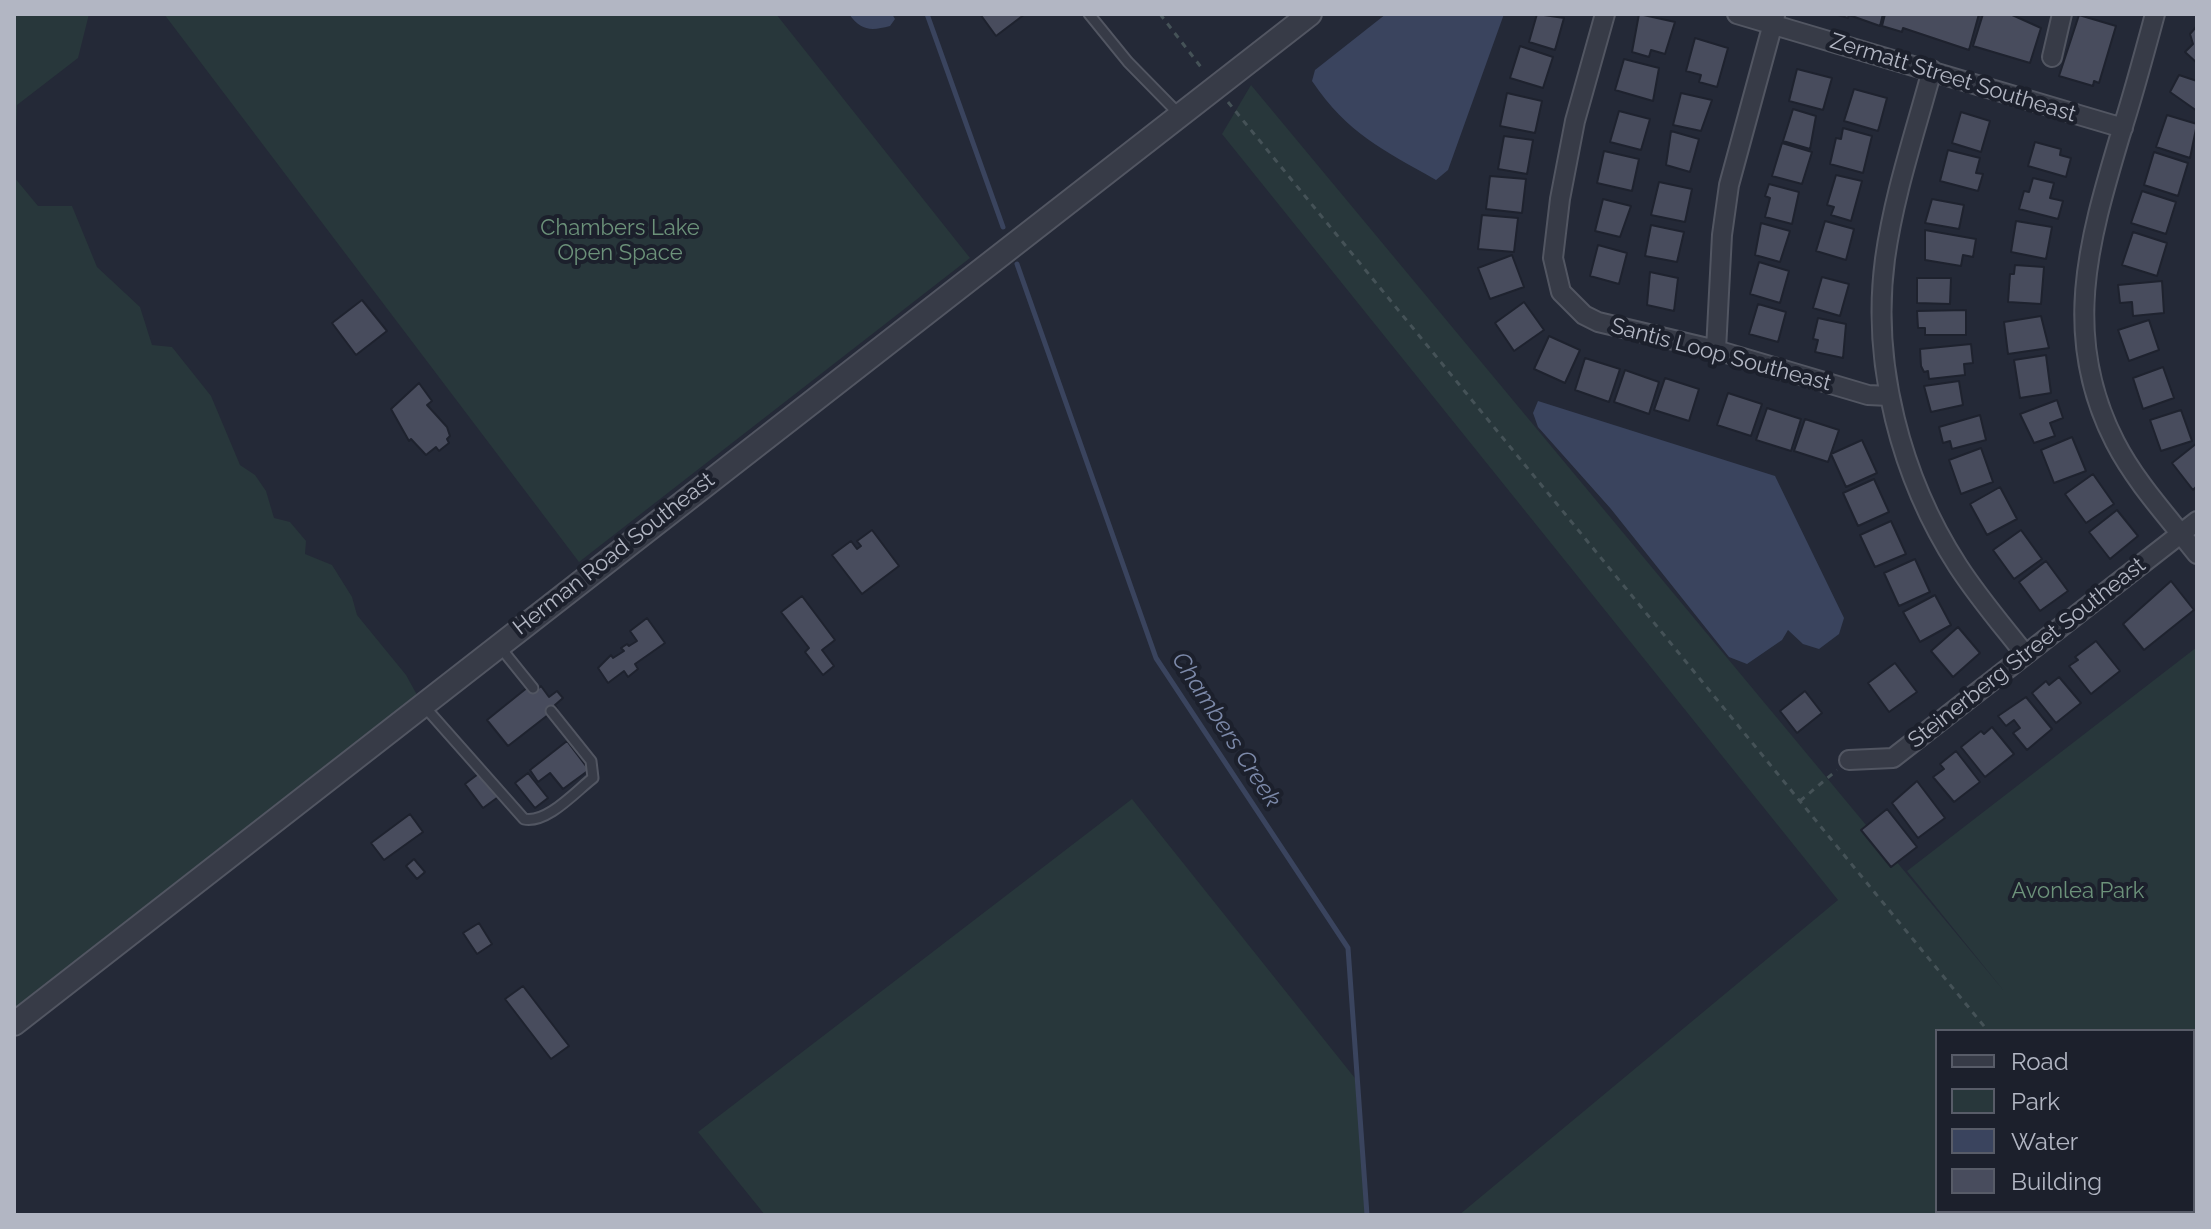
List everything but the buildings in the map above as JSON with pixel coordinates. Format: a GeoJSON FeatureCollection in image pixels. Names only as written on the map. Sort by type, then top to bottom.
{"type":"FeatureCollection","features":[{"type":"Feature","properties":{"kind":"street","name":"Herman Road Southeast"},"geometry":{"type":"LineString","coordinates":[[14,1024],[1310,14]]}},
{"type":"Feature","properties":{"kind":"street","name":"Santis Loop Southeast"},"geometry":{"type":"LineString","coordinates":[[1605,14],[1575,121],[1553,258],[1556,282],[1569,303],[1598,322],[1716,350],[1868,395],[1889,396]]}},
{"type":"Feature","properties":{"kind":"street","name":"Zermatt Street Southeast"},"geometry":{"type":"LineString","coordinates":[[1737,14],[1774,20],[2123,128]]}},
{"type":"Feature","properties":{"kind":"street"},"geometry":{"type":"LineString","coordinates":[[2052,57],[2062,14]]}},
{"type":"Feature","properties":{"kind":"street"},"geometry":{"type":"LineString","coordinates":[[2155,14],[2087,265],[2083,300],[2085,345],[2099,406],[2115,444],[2125,462],[2197,554]]}},
{"type":"Feature","properties":{"kind":"street"},"geometry":{"type":"LineString","coordinates":[[1716,350],[1720,251],[1729,185],[1774,20]]}},
{"type":"Feature","properties":{"kind":"street"},"geometry":{"type":"LineString","coordinates":[[1932,70],[1898,190],[1885,260],[1883,318],[1889,396],[1915,482],[1936,528],[1966,577],[2024,653]]}},
{"type":"Feature","properties":{"kind":"street","name":"Steinerberg Street Southeast"},"geometry":{"type":"LineString","coordinates":[[1849,760],[1893,758],[2197,521]]}},
{"type":"Feature","properties":{"kind":"lane"},"geometry":{"type":"LineString","coordinates":[[1089,14],[1128,62],[1180,115]]}},
{"type":"Feature","properties":{"kind":"lane"},"geometry":{"type":"LineString","coordinates":[[498,645],[533,688]]}},
{"type":"Feature","properties":{"kind":"lane"},"geometry":{"type":"LineString","coordinates":[[422,704],[524,819],[531,820],[546,814],[593,778],[591,761],[551,711]]}},
{"type":"Feature","properties":{"kind":"path"},"geometry":{"type":"LineString","coordinates":[[1160,14],[1216,87],[1986,1029]]}},
{"type":"Feature","properties":{"kind":"path"},"geometry":{"type":"LineString","coordinates":[[1800,801],[1849,760]]}},
{"type":"Feature","properties":{"kind":"green space"},"geometry":{"type":"Polygon","coordinates":[[[14,14],[89,14],[78,58],[17,105],[14,177],[14,14]]]}},
{"type":"Feature","properties":{"kind":"green space","name":"Chambers Lake Open Space"},"geometry":{"type":"Polygon","coordinates":[[[164,14],[776,14],[970,258],[579,562],[164,14]]]}},
{"type":"Feature","properties":{"kind":"green space","name":"Avonlea Park"},"geometry":{"type":"Polygon","coordinates":[[[1251,85],[2004,991],[1907,871],[2197,647],[2197,1083],[2195,1029],[1935,1029],[1935,1213],[2190,1215],[1459,1215],[1838,900],[1222,134],[1251,85]]]}},
{"type":"Feature","properties":{"kind":"green space"},"geometry":{"type":"Polygon","coordinates":[[[14,177],[38,206],[72,206],[97,267],[140,307],[152,345],[172,347],[211,396],[240,465],[255,475],[266,491],[274,518],[290,522],[306,541],[305,554],[332,565],[352,597],[357,615],[406,675],[422,704],[14,1025],[14,177]]]}},
{"type":"Feature","properties":{"kind":"green space"},"geometry":{"type":"Polygon","coordinates":[[[1132,799],[1358,1082],[1367,1215],[765,1215],[698,1132],[1132,799]]]}},
{"type":"Feature","properties":{"kind":"water"},"geometry":{"type":"Polygon","coordinates":[[[849,14],[892,14],[895,19],[890,26],[872,29],[862,27],[849,14]]]}},
{"type":"Feature","properties":{"kind":"water"},"geometry":{"type":"Polygon","coordinates":[[[1386,14],[1504,14],[1448,170],[1436,180],[1367,139],[1339,114],[1312,81],[1315,70],[1386,14]]]}},
{"type":"Feature","properties":{"kind":"water"},"geometry":{"type":"Polygon","coordinates":[[[1538,401],[1775,476],[1844,618],[1839,634],[1819,649],[1803,644],[1788,630],[1782,640],[1747,664],[1729,657],[1611,509],[1538,427],[1533,413],[1538,401]]]}},
{"type":"Feature","properties":{"kind":"waterway","name":"Chambers Creek"},"geometry":{"type":"LineString","coordinates":[[927,14],[1003,227]]}},
{"type":"Feature","properties":{"kind":"waterway","name":"Chambers Creek"},"geometry":{"type":"LineString","coordinates":[[1017,264],[1156,658],[1348,948],[1367,1215]]}}]}
